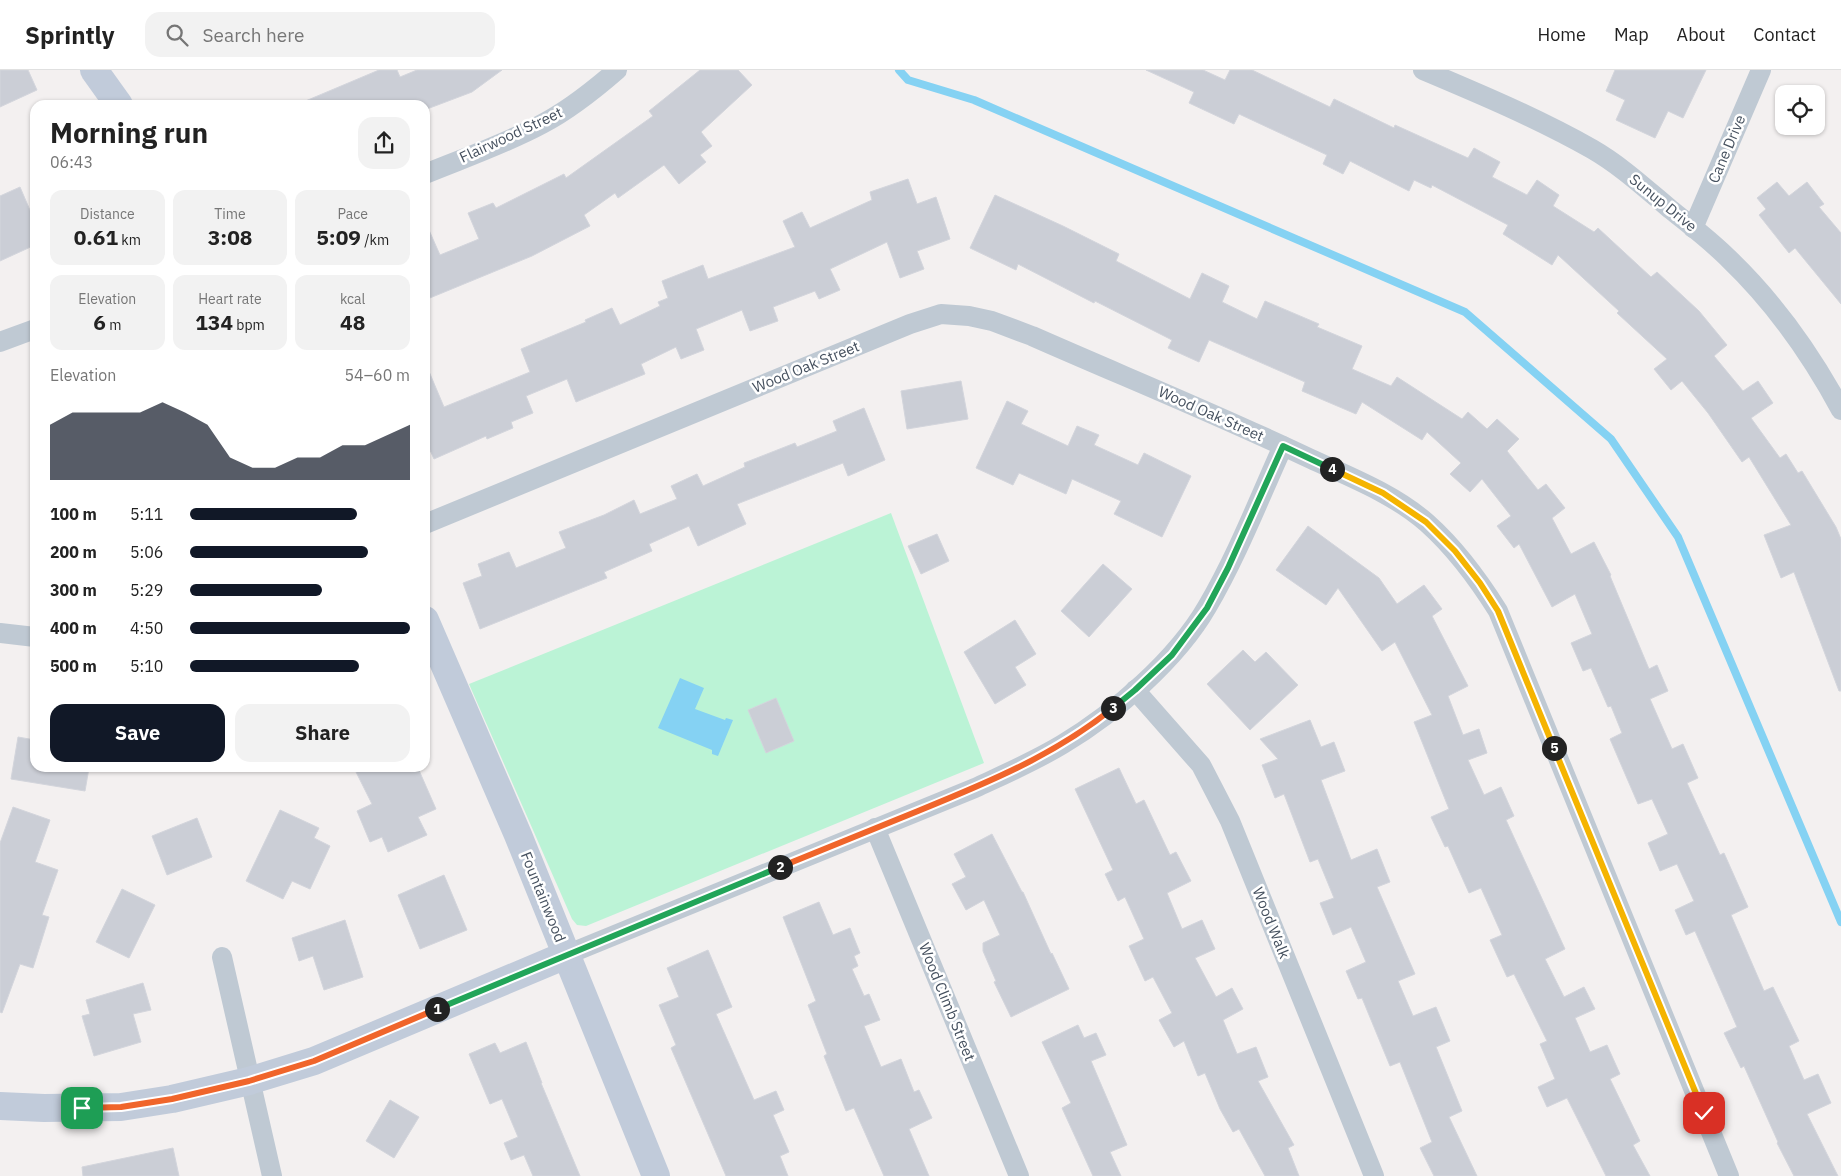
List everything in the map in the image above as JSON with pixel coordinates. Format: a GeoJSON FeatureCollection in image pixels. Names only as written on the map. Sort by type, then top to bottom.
{"type":"FeatureCollection","features":[{"type":"Feature","properties":{"kind":"street"},"geometry":{"type":"LineString","coordinates":[[94,70],[115,100]]}},
{"type":"Feature","properties":{"kind":"street","name":"Flairwood Street"},"geometry":{"type":"LineString","coordinates":[[430,172],[543,124],[570,108],[617,70]]}},
{"type":"Feature","properties":{"kind":"street","name":"Sunup Drive"},"geometry":{"type":"LineString","coordinates":[[1423,70],[1524,113],[1593,150],[1641,184],[1728,257],[1765,297],[1795,335],[1826,382],[1841,410]]}},
{"type":"Feature","properties":{"kind":"street","name":"Cane Drive"},"geometry":{"type":"LineString","coordinates":[[1693,228],[1761,70]]}},
{"type":"Feature","properties":{"kind":"street","name":"Wood Oak Street"},"geometry":{"type":"LineString","coordinates":[[430,522],[910,324],[941,314],[969,316],[992,321],[1032,336],[1283,446],[1383,493],[1426,522],[1455,551],[1480,583],[1498,611],[1730,1176]]}},
{"type":"Feature","properties":{"kind":"street"},"geometry":{"type":"LineString","coordinates":[[0,342],[30,331]]}},
{"type":"Feature","properties":{"kind":"street"},"geometry":{"type":"LineString","coordinates":[[0,1106],[44,1108],[121,1107],[172,1099],[249,1081],[314,1061],[566,955],[975,788],[1028,763],[1065,743],[1095,723],[1135,690],[1172,655],[1207,608],[1228,568],[1283,446]]}},
{"type":"Feature","properties":{"kind":"street","name":"Fountainwood"},"geometry":{"type":"LineString","coordinates":[[430,632],[518,835],[656,1176]]}},
{"type":"Feature","properties":{"kind":"street"},"geometry":{"type":"LineString","coordinates":[[0,633],[30,636]]}},
{"type":"Feature","properties":{"kind":"street","name":"Wood Walk"},"geometry":{"type":"LineString","coordinates":[[1135,690],[1201,765],[1230,821],[1374,1176]]}},
{"type":"Feature","properties":{"kind":"street","name":"Wood Climb Street"},"geometry":{"type":"LineString","coordinates":[[875,828],[1019,1176]]}},
{"type":"Feature","properties":{"kind":"street"},"geometry":{"type":"LineString","coordinates":[[222,957],[272,1176]]}},
{"type":"Feature","properties":{"kind":"green space"},"geometry":{"type":"Polygon","coordinates":[[[891,513],[984,763],[586,926],[577,925],[572,919],[469,684],[891,513]]]}},
{"type":"Feature","properties":{"kind":"water"},"geometry":{"type":"Polygon","coordinates":[[[680,678],[704,688],[695,709],[725,720],[726,718],[733,720],[718,756],[712,754],[712,750],[658,728],[680,678]]]}},
{"type":"Feature","properties":{"kind":"building"},"geometry":{"type":"Polygon","coordinates":[[[0,70],[28,70],[37,90],[0,107],[0,70]]]}},
{"type":"Feature","properties":{"kind":"building"},"geometry":{"type":"Polygon","coordinates":[[[379,70],[397,70],[400,77],[417,70],[502,70],[472,92],[430,108],[430,100],[308,100],[379,70]]]}},
{"type":"Feature","properties":{"kind":"building"},"geometry":{"type":"Polygon","coordinates":[[[700,70],[738,70],[752,85],[701,132],[712,146],[700,155],[706,162],[679,184],[664,165],[618,198],[615,193],[584,215],[590,226],[532,256],[430,298],[430,232],[440,255],[479,239],[468,213],[493,203],[496,208],[564,174],[566,178],[653,116],[649,111],[700,70]]]}},
{"type":"Feature","properties":{"kind":"building"},"geometry":{"type":"Polygon","coordinates":[[[1146,70],[1203,70],[1225,80],[1230,70],[1252,70],[1330,107],[1334,99],[1394,128],[1395,125],[1468,158],[1474,148],[1500,162],[1492,177],[1527,195],[1537,180],[1559,195],[1553,206],[1594,232],[1598,228],[1651,277],[1657,272],[1699,311],[1727,345],[1714,356],[1743,391],[1758,381],[1773,403],[1751,418],[1780,458],[1786,454],[1798,473],[1802,471],[1836,527],[1841,539],[1841,691],[1839,691],[1794,572],[1781,578],[1764,535],[1791,525],[1749,457],[1742,462],[1708,413],[1682,381],[1671,390],[1654,369],[1667,359],[1617,313],[1619,311],[1558,255],[1552,265],[1503,234],[1508,225],[1432,185],[1431,188],[1414,180],[1409,191],[1350,161],[1343,174],[1323,164],[1327,155],[1239,114],[1234,124],[1189,103],[1194,92],[1146,70]]]}},
{"type":"Feature","properties":{"kind":"building"},"geometry":{"type":"Polygon","coordinates":[[[1615,70],[1706,70],[1683,118],[1668,111],[1655,138],[1616,120],[1625,100],[1606,91],[1615,70]]]}},
{"type":"Feature","properties":{"kind":"building"},"geometry":{"type":"Polygon","coordinates":[[[908,179],[917,204],[936,197],[950,239],[917,251],[924,269],[900,278],[887,242],[830,269],[840,290],[819,299],[815,291],[773,307],[778,321],[750,331],[742,310],[696,329],[704,350],[681,359],[676,347],[641,364],[645,374],[576,402],[567,379],[526,396],[533,413],[511,422],[513,428],[487,439],[486,436],[434,459],[430,450],[430,374],[444,407],[530,372],[521,349],[586,322],[585,320],[612,308],[620,325],[660,306],[658,302],[668,298],[662,281],[703,265],[708,279],[795,247],[783,221],[802,212],[810,228],[872,200],[870,192],[908,179]]]}},
{"type":"Feature","properties":{"kind":"building"},"geometry":{"type":"Polygon","coordinates":[[[1777,182],[1789,196],[1807,182],[1824,204],[1819,207],[1841,233],[1841,304],[1795,248],[1789,253],[1759,215],[1766,209],[1757,198],[1777,182]]]}},
{"type":"Feature","properties":{"kind":"building"},"geometry":{"type":"Polygon","coordinates":[[[20,187],[30,210],[30,247],[0,261],[0,196],[20,187]]]}},
{"type":"Feature","properties":{"kind":"building"},"geometry":{"type":"Polygon","coordinates":[[[995,195],[1119,254],[1116,261],[1190,299],[1202,273],[1229,286],[1222,302],[1257,319],[1265,301],[1319,324],[1317,327],[1362,346],[1352,369],[1391,386],[1397,377],[1462,419],[1468,412],[1487,429],[1497,419],[1519,439],[1507,451],[1538,490],[1546,484],[1565,508],[1552,518],[1571,554],[1594,542],[1611,575],[1649,669],[1657,665],[1668,691],[1650,699],[1672,749],[1683,744],[1698,778],[1687,783],[1720,855],[1724,853],[1748,907],[1731,915],[1764,991],[1773,987],[1799,1041],[1789,1046],[1804,1080],[1818,1074],[1831,1103],[1807,1114],[1838,1176],[1794,1176],[1777,1143],[1744,1066],[1741,1068],[1724,1033],[1737,1027],[1695,931],[1686,935],[1675,910],[1694,901],[1677,864],[1660,871],[1648,843],[1668,834],[1652,799],[1638,804],[1610,739],[1622,733],[1611,706],[1608,707],[1591,668],[1583,671],[1571,643],[1592,634],[1575,594],[1552,607],[1519,544],[1514,548],[1497,526],[1511,516],[1482,479],[1470,492],[1450,474],[1461,463],[1427,432],[1422,440],[1362,402],[1356,414],[1302,391],[1305,382],[1209,340],[1199,362],[1168,348],[1172,340],[1095,301],[1094,303],[1018,264],[1016,270],[970,248],[995,195]]]}},
{"type":"Feature","properties":{"kind":"building"},"geometry":{"type":"Polygon","coordinates":[[[961,381],[968,419],[907,429],[901,391],[961,381]]]}},
{"type":"Feature","properties":{"kind":"building"},"geometry":{"type":"Polygon","coordinates":[[[1007,401],[1028,411],[1021,424],[1068,446],[1077,426],[1099,435],[1094,445],[1138,465],[1144,453],[1191,476],[1162,537],[1114,514],[1121,501],[1072,479],[1066,494],[1019,473],[1013,485],[976,468],[1007,401]]]}},
{"type":"Feature","properties":{"kind":"building"},"geometry":{"type":"Polygon","coordinates":[[[864,408],[885,460],[848,476],[843,463],[737,504],[746,524],[698,546],[689,526],[649,544],[652,551],[604,572],[607,578],[480,629],[463,583],[482,576],[478,564],[509,552],[516,568],[566,548],[559,532],[604,515],[634,500],[640,514],[677,499],[671,486],[697,474],[703,486],[745,467],[744,463],[795,443],[797,447],[837,431],[833,421],[864,408]]]}},
{"type":"Feature","properties":{"kind":"building"},"geometry":{"type":"Polygon","coordinates":[[[1308,526],[1379,578],[1397,604],[1424,585],[1442,609],[1432,616],[1468,686],[1448,696],[1463,735],[1479,729],[1487,753],[1468,760],[1484,795],[1501,787],[1514,816],[1506,820],[1565,949],[1545,959],[1564,997],[1584,987],[1595,1009],[1575,1018],[1590,1052],[1607,1045],[1620,1074],[1610,1079],[1640,1141],[1633,1145],[1650,1176],[1606,1176],[1567,1098],[1547,1107],[1538,1087],[1555,1079],[1540,1044],[1547,1041],[1514,974],[1507,977],[1490,940],[1502,935],[1481,888],[1469,893],[1448,846],[1445,847],[1431,817],[1449,809],[1414,722],[1432,715],[1395,642],[1382,651],[1338,588],[1326,605],[1276,570],[1308,526]]]}},
{"type":"Feature","properties":{"kind":"building"},"geometry":{"type":"Polygon","coordinates":[[[937,534],[949,561],[921,574],[908,546],[937,534]]]}},
{"type":"Feature","properties":{"kind":"building"},"geometry":{"type":"Polygon","coordinates":[[[1103,564],[1132,589],[1089,637],[1061,611],[1103,564]]]}},
{"type":"Feature","properties":{"kind":"building"},"geometry":{"type":"Polygon","coordinates":[[[1015,620],[1036,654],[1015,667],[1026,685],[995,704],[964,652],[1015,620]]]}},
{"type":"Feature","properties":{"kind":"building"},"geometry":{"type":"Polygon","coordinates":[[[1243,650],[1255,662],[1266,652],[1298,685],[1250,730],[1207,684],[1243,650]]]}},
{"type":"Feature","properties":{"kind":"building"},"geometry":{"type":"Polygon","coordinates":[[[776,698],[794,741],[766,753],[748,710],[776,698]]]}},
{"type":"Feature","properties":{"kind":"building"},"geometry":{"type":"Polygon","coordinates":[[[1310,720],[1321,747],[1334,742],[1345,771],[1321,780],[1351,860],[1377,849],[1390,882],[1377,887],[1415,974],[1398,981],[1413,1016],[1436,1007],[1450,1041],[1436,1047],[1462,1111],[1449,1117],[1477,1176],[1434,1176],[1420,1148],[1432,1142],[1400,1062],[1390,1066],[1362,998],[1358,999],[1346,971],[1366,962],[1351,927],[1333,935],[1320,903],[1334,898],[1318,859],[1310,862],[1284,794],[1275,798],[1262,765],[1278,759],[1260,739],[1310,720]]]}},
{"type":"Feature","properties":{"kind":"building"},"geometry":{"type":"Polygon","coordinates":[[[18,737],[30,739],[30,772],[88,772],[85,791],[11,779],[18,737]]]}},
{"type":"Feature","properties":{"kind":"building"},"geometry":{"type":"Polygon","coordinates":[[[1119,768],[1136,804],[1144,800],[1170,855],[1176,852],[1191,881],[1167,893],[1182,929],[1202,920],[1215,949],[1195,958],[1216,997],[1232,988],[1243,1009],[1223,1020],[1237,1054],[1256,1047],[1268,1077],[1258,1081],[1294,1145],[1288,1148],[1299,1176],[1265,1176],[1239,1129],[1233,1132],[1220,1109],[1205,1073],[1198,1076],[1184,1041],[1174,1047],[1159,1020],[1172,1013],[1153,977],[1145,981],[1129,946],[1144,939],[1125,897],[1118,901],[1105,874],[1113,870],[1075,789],[1119,768]]]}},
{"type":"Feature","properties":{"kind":"building"},"geometry":{"type":"Polygon","coordinates":[[[356,772],[420,772],[436,809],[418,817],[427,835],[388,852],[382,837],[370,842],[357,811],[372,804],[356,772]]]}},
{"type":"Feature","properties":{"kind":"building"},"geometry":{"type":"Polygon","coordinates":[[[13,807],[50,820],[35,862],[58,870],[42,915],[49,917],[33,968],[20,964],[2,1013],[0,1012],[0,843],[13,807]]]}},
{"type":"Feature","properties":{"kind":"building"},"geometry":{"type":"Polygon","coordinates":[[[280,810],[319,828],[314,838],[330,846],[310,889],[292,881],[283,899],[246,881],[280,810]]]}},
{"type":"Feature","properties":{"kind":"building"},"geometry":{"type":"Polygon","coordinates":[[[197,818],[212,857],[167,875],[152,836],[197,818]]]}},
{"type":"Feature","properties":{"kind":"building"},"geometry":{"type":"Polygon","coordinates":[[[992,834],[1023,892],[1069,989],[1011,1017],[994,982],[996,981],[983,951],[983,943],[1000,935],[984,900],[966,910],[952,884],[966,877],[954,854],[992,834]]]}},
{"type":"Feature","properties":{"kind":"building"},"geometry":{"type":"Polygon","coordinates":[[[444,875],[467,930],[420,949],[398,895],[444,875]]]}},
{"type":"Feature","properties":{"kind":"building"},"geometry":{"type":"Polygon","coordinates":[[[122,889],[155,905],[129,958],[96,942],[122,889]]]}},
{"type":"Feature","properties":{"kind":"building"},"geometry":{"type":"Polygon","coordinates":[[[819,902],[833,935],[850,928],[860,953],[854,956],[858,966],[852,969],[864,996],[869,994],[880,1020],[864,1026],[881,1067],[901,1059],[914,1092],[919,1090],[932,1118],[909,1129],[929,1176],[884,1176],[854,1108],[846,1111],[824,1056],[827,1054],[808,1005],[816,1001],[783,917],[819,902]]]}},
{"type":"Feature","properties":{"kind":"building"},"geometry":{"type":"Polygon","coordinates":[[[345,920],[363,977],[324,990],[313,956],[299,961],[292,938],[345,920]]]}},
{"type":"Feature","properties":{"kind":"building"},"geometry":{"type":"Polygon","coordinates":[[[708,950],[732,1007],[716,1014],[754,1100],[776,1091],[784,1110],[773,1115],[789,1152],[780,1156],[788,1176],[726,1176],[671,1048],[676,1045],[659,1005],[679,997],[667,968],[708,950]]]}},
{"type":"Feature","properties":{"kind":"building"},"geometry":{"type":"Polygon","coordinates":[[[143,983],[151,1010],[133,1014],[141,1042],[94,1056],[82,1016],[90,1014],[86,1000],[143,983]]]}},
{"type":"Feature","properties":{"kind":"building"},"geometry":{"type":"Polygon","coordinates":[[[1078,1025],[1084,1038],[1096,1033],[1106,1055],[1091,1061],[1127,1145],[1110,1152],[1121,1176],[1093,1176],[1062,1108],[1071,1103],[1042,1042],[1078,1025]]]}},
{"type":"Feature","properties":{"kind":"building"},"geometry":{"type":"Polygon","coordinates":[[[526,1042],[580,1176],[533,1176],[524,1155],[511,1160],[504,1143],[518,1137],[502,1099],[490,1104],[469,1054],[495,1043],[500,1053],[526,1042]]]}},
{"type":"Feature","properties":{"kind":"building"},"geometry":{"type":"Polygon","coordinates":[[[390,1100],[419,1117],[394,1158],[366,1141],[390,1100]]]}},
{"type":"Feature","properties":{"kind":"building"},"geometry":{"type":"Polygon","coordinates":[[[173,1148],[179,1176],[83,1176],[82,1167],[173,1148]]]}},
{"type":"Feature","properties":{"kind":"waterway"},"geometry":{"type":"LineString","coordinates":[[899,70],[908,80],[974,100],[1465,312],[1611,439],[1678,537],[1841,922]]}},
{"type":"Feature","properties":{"kind":"route"},"geometry":{"type":"LineString","coordinates":[[82,1108],[121,1107],[172,1099],[249,1081],[314,1061],[566,955],[975,788],[1065,743],[1095,723],[1135,690],[1172,655],[1207,608],[1228,568],[1283,446],[1383,493],[1426,522],[1455,551],[1480,583],[1498,611],[1704,1113]]}}]}
